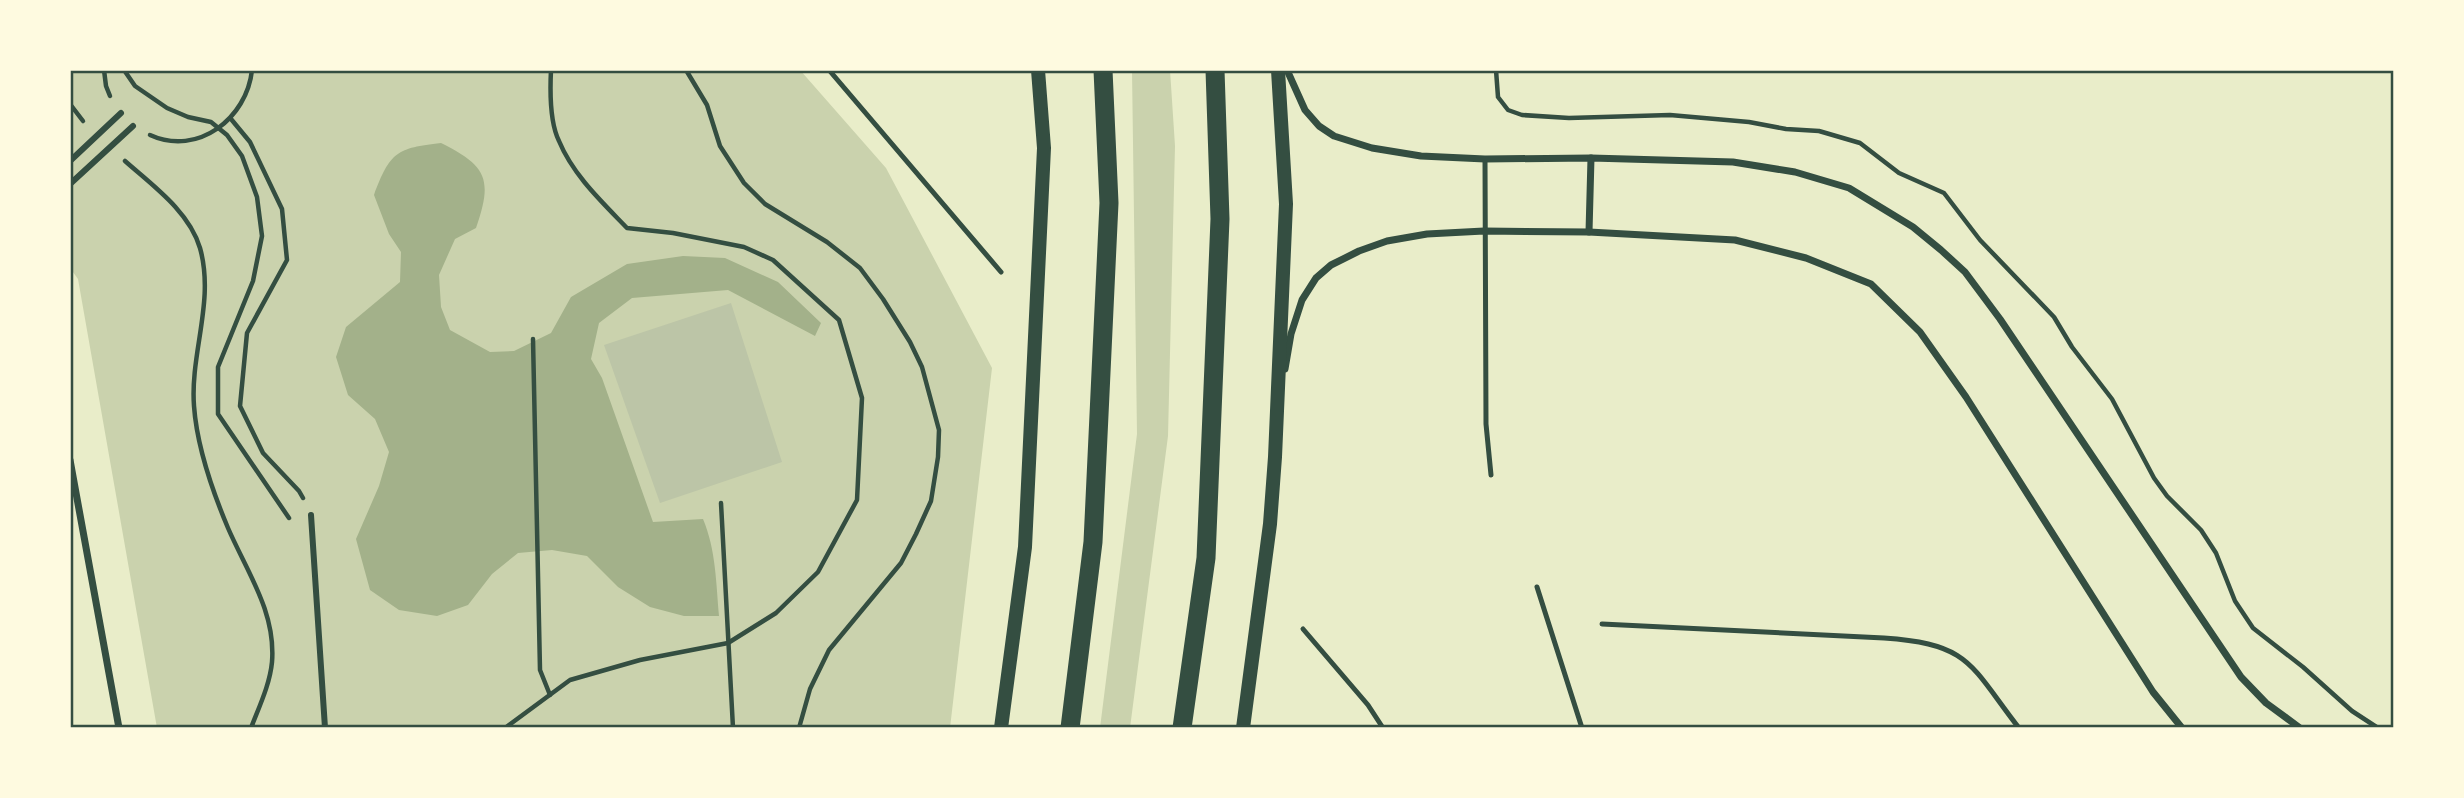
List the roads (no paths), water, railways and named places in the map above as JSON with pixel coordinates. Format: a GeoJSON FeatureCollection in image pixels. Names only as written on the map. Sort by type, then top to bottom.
{"type":"FeatureCollection","features":[{"type":"Feature","properties":{"kind":"highway"},"geometry":{"type":"LineString","coordinates":[[1070,728],[1093,542],[1109,203],[1103,70]]}},
{"type":"Feature","properties":{"kind":"highway"},"geometry":{"type":"LineString","coordinates":[[1182,728],[1206,558],[1220,219],[1215,70]]}},
{"type":"Feature","properties":{"kind":"main road"},"geometry":{"type":"LineString","coordinates":[[1001,728],[1025,547],[1044,148],[1038,70]]}},
{"type":"Feature","properties":{"kind":"main road"},"geometry":{"type":"LineString","coordinates":[[1244,728],[1270,524],[1275,457],[1286,204],[1278,70]]}},
{"type":"Feature","properties":{"kind":"street"},"geometry":{"type":"LineString","coordinates":[[1287,70],[1305,110],[1319,126],[1335,136],[1372,148],[1421,156],[1485,159],[1591,158],[1732,162],[1795,172],[1849,188],[1913,227],[1965,272],[2000,319],[2241,677],[2266,702],[2300,728]]}},
{"type":"Feature","properties":{"kind":"street"},"geometry":{"type":"LineString","coordinates":[[70,161],[121,113]]}},
{"type":"Feature","properties":{"kind":"street"},"geometry":{"type":"LineString","coordinates":[[70,184],[133,126]]}},
{"type":"Feature","properties":{"kind":"street"},"geometry":{"type":"LineString","coordinates":[[1589,232],[1591,158]]}},
{"type":"Feature","properties":{"kind":"street"},"geometry":{"type":"LineString","coordinates":[[1275,457],[1291,334],[1302,300],[1316,278],[1331,265],[1359,251],[1387,241],[1427,234],[1484,231],[1589,232],[1735,240],[1806,258],[1871,285],[1920,332],[1966,397],[2153,692],[2182,728]]}},
{"type":"Feature","properties":{"kind":"street"},"geometry":{"type":"LineString","coordinates":[[70,460],[119,728]]}},
{"type":"Feature","properties":{"kind":"street"},"geometry":{"type":"LineString","coordinates":[[311,515],[325,728]]}},
{"type":"Feature","properties":{"kind":"lane"},"geometry":{"type":"LineString","coordinates":[[829,70],[1001,272]]}},
{"type":"Feature","properties":{"kind":"lane"},"geometry":{"type":"LineString","coordinates":[[1485,159],[1486,424],[1491,475]]}},
{"type":"Feature","properties":{"kind":"lane"},"geometry":{"type":"LineString","coordinates":[[1537,587],[1582,728]]}},
{"type":"Feature","properties":{"kind":"lane"},"geometry":{"type":"LineString","coordinates":[[1602,624],[1926,642],[1967,660],[1988,684],[2019,728]]}},
{"type":"Feature","properties":{"kind":"lane"},"geometry":{"type":"LineString","coordinates":[[1303,629],[1383,728]]}}]}
